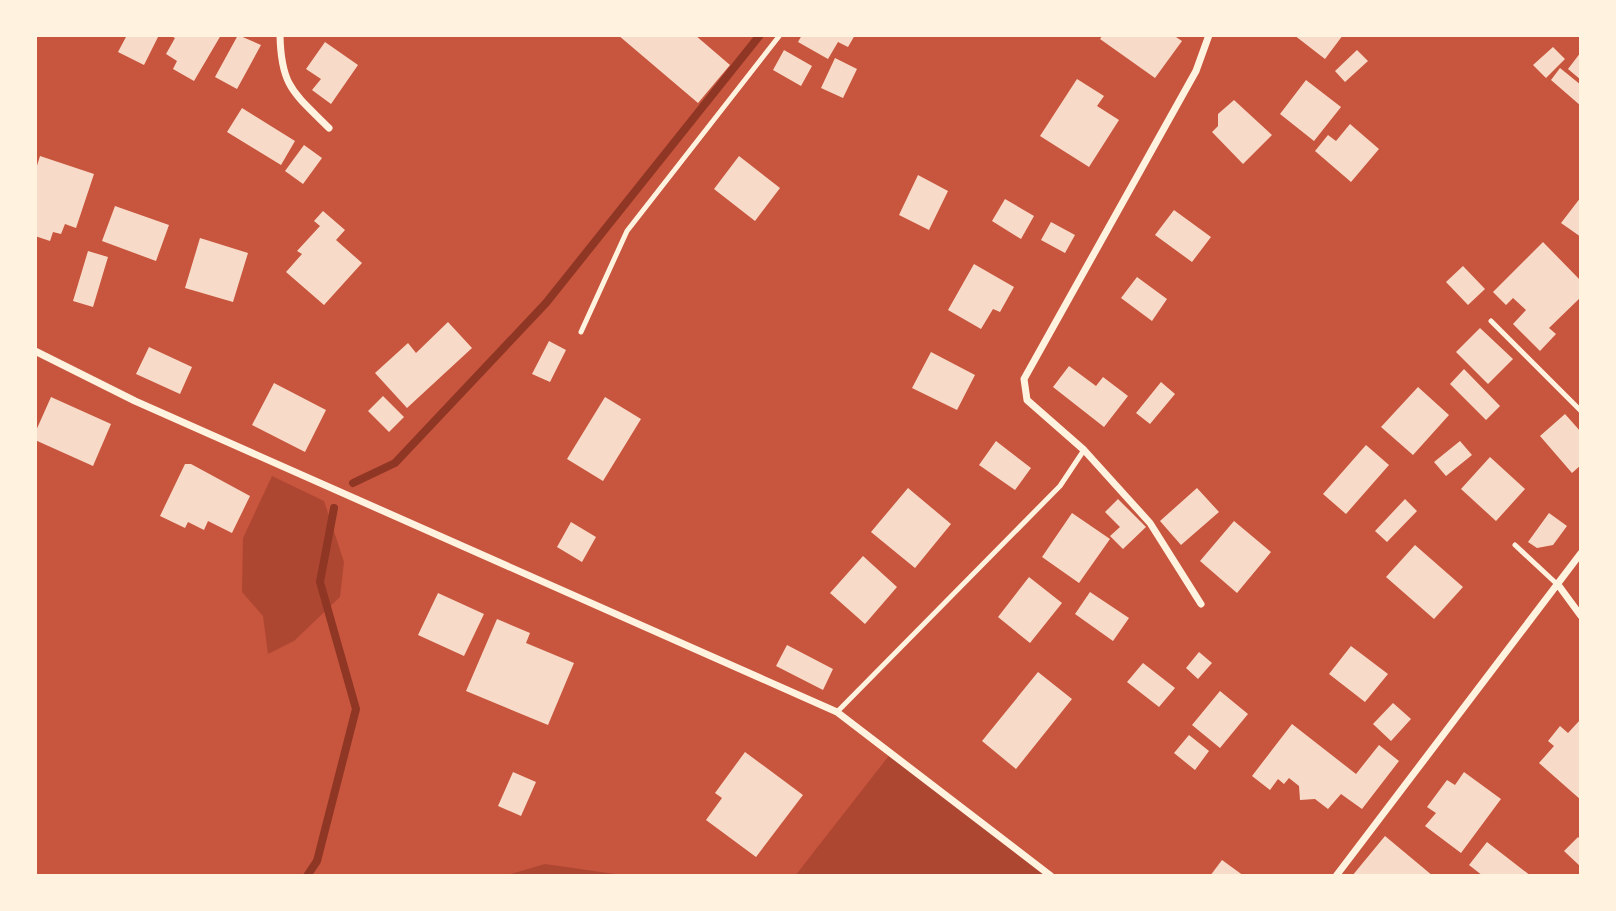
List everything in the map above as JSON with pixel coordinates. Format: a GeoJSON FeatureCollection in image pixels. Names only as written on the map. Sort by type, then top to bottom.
{"type":"FeatureCollection","features":[{"type":"Feature","properties":{"kind":"street"},"geometry":{"type":"LineString","coordinates":[[280,35],[281,65],[286,82],[294,94],[329,128]]}},
{"type":"Feature","properties":{"kind":"street"},"geometry":{"type":"LineString","coordinates":[[1201,604],[1150,523],[1084,450],[1027,400],[1024,379],[1196,71],[1209,35]]}},
{"type":"Feature","properties":{"kind":"street"},"geometry":{"type":"LineString","coordinates":[[35,351],[135,401],[837,712],[1051,876]]}},
{"type":"Feature","properties":{"kind":"street"},"geometry":{"type":"LineString","coordinates":[[1336,876],[1559,586],[1581,553]]}},
{"type":"Feature","properties":{"kind":"street"},"geometry":{"type":"LineString","coordinates":[[1559,586],[1581,616]]}},
{"type":"Feature","properties":{"kind":"lane"},"geometry":{"type":"LineString","coordinates":[[581,332],[627,231],[780,35]]}},
{"type":"Feature","properties":{"kind":"lane"},"geometry":{"type":"LineString","coordinates":[[1491,321],[1581,411]]}},
{"type":"Feature","properties":{"kind":"lane"},"geometry":{"type":"LineString","coordinates":[[837,712],[1060,486],[1084,450]]}},
{"type":"Feature","properties":{"kind":"lane"},"geometry":{"type":"LineString","coordinates":[[1515,545],[1559,586]]}},
{"type":"Feature","properties":{"kind":"shaded area"},"geometry":{"type":"Polygon","coordinates":[[[272,476],[324,501],[344,562],[340,597],[294,641],[268,654],[263,616],[242,592],[243,538],[272,476]]]}},
{"type":"Feature","properties":{"kind":"shaded area"},"geometry":{"type":"Polygon","coordinates":[[[891,753],[1051,876],[795,876],[891,753]]]}},
{"type":"Feature","properties":{"kind":"shaded area"},"geometry":{"type":"Polygon","coordinates":[[[545,864],[629,876],[504,876],[545,864]]]}},
{"type":"Feature","properties":{"kind":"building"},"geometry":{"type":"Polygon","coordinates":[[[127,35],[159,35],[144,65],[118,52],[127,35]]]}},
{"type":"Feature","properties":{"kind":"building"},"geometry":{"type":"Polygon","coordinates":[[[169,35],[221,35],[194,81],[173,69],[177,61],[166,54],[175,38],[169,35]]]}},
{"type":"Feature","properties":{"kind":"building"},"geometry":{"type":"Polygon","coordinates":[[[238,35],[261,45],[237,89],[215,77],[238,35]]]}},
{"type":"Feature","properties":{"kind":"building"},"geometry":{"type":"Polygon","coordinates":[[[618,35],[695,35],[730,65],[698,103],[618,35]]]}},
{"type":"Feature","properties":{"kind":"building"},"geometry":{"type":"Polygon","coordinates":[[[802,35],[855,35],[848,47],[838,42],[828,59],[798,42],[802,35]]]}},
{"type":"Feature","properties":{"kind":"building"},"geometry":{"type":"Polygon","coordinates":[[[1103,35],[1173,35],[1182,41],[1155,78],[1100,39],[1103,35]]]}},
{"type":"Feature","properties":{"kind":"building"},"geometry":{"type":"Polygon","coordinates":[[[1294,35],[1343,35],[1325,59],[1294,35]]]}},
{"type":"Feature","properties":{"kind":"building"},"geometry":{"type":"Polygon","coordinates":[[[325,42],[358,65],[331,104],[312,90],[321,79],[306,69],[325,42]]]}},
{"type":"Feature","properties":{"kind":"building"},"geometry":{"type":"Polygon","coordinates":[[[1553,47],[1565,59],[1546,78],[1533,65],[1553,47]]]}},
{"type":"Feature","properties":{"kind":"building"},"geometry":{"type":"Polygon","coordinates":[[[784,50],[812,66],[801,86],[773,70],[784,50]]]}},
{"type":"Feature","properties":{"kind":"building"},"geometry":{"type":"Polygon","coordinates":[[[1357,50],[1368,61],[1345,82],[1335,71],[1357,50]]]}},
{"type":"Feature","properties":{"kind":"building"},"geometry":{"type":"Polygon","coordinates":[[[1581,52],[1581,80],[1568,69],[1581,52]]]}},
{"type":"Feature","properties":{"kind":"building"},"geometry":{"type":"Polygon","coordinates":[[[835,58],[857,69],[843,98],[821,88],[835,58]]]}},
{"type":"Feature","properties":{"kind":"building"},"geometry":{"type":"Polygon","coordinates":[[[1560,68],[1581,85],[1581,106],[1551,80],[1560,68]]]}},
{"type":"Feature","properties":{"kind":"building"},"geometry":{"type":"Polygon","coordinates":[[[1077,79],[1104,96],[1097,106],[1119,120],[1089,167],[1040,136],[1077,79]]]}},
{"type":"Feature","properties":{"kind":"building"},"geometry":{"type":"Polygon","coordinates":[[[1306,80],[1341,107],[1314,141],[1280,114],[1306,80]]]}},
{"type":"Feature","properties":{"kind":"building"},"geometry":{"type":"Polygon","coordinates":[[[1234,100],[1272,135],[1243,164],[1212,132],[1218,126],[1218,114],[1234,100]]]}},
{"type":"Feature","properties":{"kind":"building"},"geometry":{"type":"Polygon","coordinates":[[[242,108],[295,141],[281,165],[227,132],[242,108]]]}},
{"type":"Feature","properties":{"kind":"building"},"geometry":{"type":"Polygon","coordinates":[[[1350,124],[1379,149],[1351,182],[1315,151],[1328,135],[1336,141],[1350,124]]]}},
{"type":"Feature","properties":{"kind":"building"},"geometry":{"type":"Polygon","coordinates":[[[304,145],[322,158],[303,184],[285,171],[304,145]]]}},
{"type":"Feature","properties":{"kind":"building"},"geometry":{"type":"Polygon","coordinates":[[[40,156],[94,174],[76,228],[65,224],[61,234],[53,232],[50,241],[35,236],[35,172],[40,156]]]}},
{"type":"Feature","properties":{"kind":"building"},"geometry":{"type":"Polygon","coordinates":[[[739,156],[780,188],[755,221],[714,189],[739,156]]]}},
{"type":"Feature","properties":{"kind":"building"},"geometry":{"type":"Polygon","coordinates":[[[918,175],[948,191],[929,230],[899,215],[918,175]]]}},
{"type":"Feature","properties":{"kind":"building"},"geometry":{"type":"Polygon","coordinates":[[[1581,197],[1581,237],[1561,223],[1581,197]]]}},
{"type":"Feature","properties":{"kind":"building"},"geometry":{"type":"Polygon","coordinates":[[[1005,199],[1034,216],[1021,239],[992,221],[1005,199]]]}},
{"type":"Feature","properties":{"kind":"building"},"geometry":{"type":"Polygon","coordinates":[[[115,206],[169,225],[156,261],[102,241],[115,206]]]}},
{"type":"Feature","properties":{"kind":"building"},"geometry":{"type":"Polygon","coordinates":[[[1174,210],[1211,237],[1192,262],[1155,235],[1174,210]]]}},
{"type":"Feature","properties":{"kind":"building"},"geometry":{"type":"Polygon","coordinates":[[[323,211],[345,230],[336,240],[362,263],[324,305],[286,272],[302,254],[297,251],[320,226],[314,221],[323,211]]]}},
{"type":"Feature","properties":{"kind":"building"},"geometry":{"type":"Polygon","coordinates":[[[1051,222],[1075,235],[1065,253],[1041,240],[1051,222]]]}},
{"type":"Feature","properties":{"kind":"building"},"geometry":{"type":"Polygon","coordinates":[[[200,238],[248,253],[233,302],[185,288],[200,238]]]}},
{"type":"Feature","properties":{"kind":"building"},"geometry":{"type":"Polygon","coordinates":[[[1543,242],[1581,281],[1581,297],[1549,328],[1556,334],[1540,351],[1513,324],[1526,310],[1513,298],[1506,305],[1493,292],[1543,242]]]}},
{"type":"Feature","properties":{"kind":"building"},"geometry":{"type":"Polygon","coordinates":[[[88,251],[108,257],[93,307],[73,301],[88,251]]]}},
{"type":"Feature","properties":{"kind":"building"},"geometry":{"type":"Polygon","coordinates":[[[974,264],[1014,287],[1000,312],[993,309],[981,329],[948,310],[974,264]]]}},
{"type":"Feature","properties":{"kind":"building"},"geometry":{"type":"Polygon","coordinates":[[[1463,266],[1485,289],[1468,305],[1446,282],[1463,266]]]}},
{"type":"Feature","properties":{"kind":"building"},"geometry":{"type":"Polygon","coordinates":[[[1137,277],[1167,299],[1152,321],[1121,298],[1137,277]]]}},
{"type":"Feature","properties":{"kind":"building"},"geometry":{"type":"Polygon","coordinates":[[[448,322],[472,348],[407,408],[375,373],[408,343],[416,353],[448,322]]]}},
{"type":"Feature","properties":{"kind":"building"},"geometry":{"type":"Polygon","coordinates":[[[1480,328],[1513,359],[1488,384],[1456,352],[1480,328]]]}},
{"type":"Feature","properties":{"kind":"building"},"geometry":{"type":"Polygon","coordinates":[[[549,341],[566,350],[550,382],[532,374],[549,341]]]}},
{"type":"Feature","properties":{"kind":"building"},"geometry":{"type":"Polygon","coordinates":[[[149,347],[192,367],[180,394],[136,374],[149,347]]]}},
{"type":"Feature","properties":{"kind":"building"},"geometry":{"type":"Polygon","coordinates":[[[931,352],[975,375],[957,410],[912,388],[931,352]]]}},
{"type":"Feature","properties":{"kind":"building"},"geometry":{"type":"Polygon","coordinates":[[[1069,366],[1096,386],[1103,377],[1128,396],[1104,427],[1053,387],[1069,366]]]}},
{"type":"Feature","properties":{"kind":"building"},"geometry":{"type":"Polygon","coordinates":[[[1464,369],[1500,406],[1486,420],[1450,384],[1464,369]]]}},
{"type":"Feature","properties":{"kind":"building"},"geometry":{"type":"Polygon","coordinates":[[[1161,382],[1175,394],[1150,424],[1136,413],[1161,382]]]}},
{"type":"Feature","properties":{"kind":"building"},"geometry":{"type":"Polygon","coordinates":[[[274,383],[326,410],[305,452],[252,425],[274,383]]]}},
{"type":"Feature","properties":{"kind":"building"},"geometry":{"type":"Polygon","coordinates":[[[1418,387],[1449,415],[1413,455],[1381,427],[1418,387]]]}},
{"type":"Feature","properties":{"kind":"building"},"geometry":{"type":"Polygon","coordinates":[[[383,396],[404,417],[389,432],[368,411],[383,396]]]}},
{"type":"Feature","properties":{"kind":"building"},"geometry":{"type":"Polygon","coordinates":[[[51,397],[111,424],[93,466],[35,440],[35,433],[51,397]]]}},
{"type":"Feature","properties":{"kind":"building"},"geometry":{"type":"Polygon","coordinates":[[[605,397],[641,419],[603,481],[567,459],[605,397]]]}},
{"type":"Feature","properties":{"kind":"building"},"geometry":{"type":"Polygon","coordinates":[[[1565,414],[1581,432],[1581,465],[1572,473],[1540,436],[1565,414]]]}},
{"type":"Feature","properties":{"kind":"building"},"geometry":{"type":"Polygon","coordinates":[[[996,441],[1031,468],[1015,490],[979,465],[996,441]]]}},
{"type":"Feature","properties":{"kind":"building"},"geometry":{"type":"Polygon","coordinates":[[[1460,441],[1472,455],[1446,476],[1434,462],[1460,441]]]}},
{"type":"Feature","properties":{"kind":"building"},"geometry":{"type":"Polygon","coordinates":[[[1366,445],[1389,465],[1346,514],[1323,494],[1366,445]]]}},
{"type":"Feature","properties":{"kind":"building"},"geometry":{"type":"Polygon","coordinates":[[[1490,457],[1525,489],[1496,521],[1461,489],[1490,457]]]}},
{"type":"Feature","properties":{"kind":"building"},"geometry":{"type":"Polygon","coordinates":[[[185,464],[191,464],[250,496],[232,533],[208,521],[204,530],[188,522],[185,528],[160,516],[185,464]]]}},
{"type":"Feature","properties":{"kind":"building"},"geometry":{"type":"Polygon","coordinates":[[[908,488],[951,524],[915,568],[871,532],[908,488]]]}},
{"type":"Feature","properties":{"kind":"building"},"geometry":{"type":"Polygon","coordinates":[[[1197,488],[1219,512],[1181,545],[1160,521],[1197,488]]]}},
{"type":"Feature","properties":{"kind":"building"},"geometry":{"type":"Polygon","coordinates":[[[1118,499],[1146,527],[1123,549],[1110,536],[1120,527],[1105,512],[1118,499]]]}},
{"type":"Feature","properties":{"kind":"building"},"geometry":{"type":"Polygon","coordinates":[[[1405,499],[1417,511],[1387,542],[1375,531],[1405,499]]]}},
{"type":"Feature","properties":{"kind":"building"},"geometry":{"type":"Polygon","coordinates":[[[1072,513],[1110,539],[1079,583],[1042,557],[1072,513]]]}},
{"type":"Feature","properties":{"kind":"building"},"geometry":{"type":"Polygon","coordinates":[[[1549,513],[1567,526],[1553,545],[1537,548],[1528,542],[1549,513]]]}},
{"type":"Feature","properties":{"kind":"building"},"geometry":{"type":"Polygon","coordinates":[[[1234,521],[1271,552],[1237,593],[1200,561],[1234,521]]]}},
{"type":"Feature","properties":{"kind":"building"},"geometry":{"type":"Polygon","coordinates":[[[571,522],[596,537],[582,562],[557,547],[571,522]]]}},
{"type":"Feature","properties":{"kind":"building"},"geometry":{"type":"Polygon","coordinates":[[[1415,545],[1463,587],[1434,619],[1386,577],[1415,545]]]}},
{"type":"Feature","properties":{"kind":"building"},"geometry":{"type":"Polygon","coordinates":[[[863,556],[897,587],[865,624],[830,593],[863,556]]]}},
{"type":"Feature","properties":{"kind":"building"},"geometry":{"type":"Polygon","coordinates":[[[1029,577],[1062,603],[1030,643],[998,617],[1029,577]]]}},
{"type":"Feature","properties":{"kind":"building"},"geometry":{"type":"Polygon","coordinates":[[[1090,592],[1129,618],[1113,641],[1075,614],[1090,592]]]}},
{"type":"Feature","properties":{"kind":"building"},"geometry":{"type":"Polygon","coordinates":[[[438,593],[484,614],[464,656],[418,635],[438,593]]]}},
{"type":"Feature","properties":{"kind":"building"},"geometry":{"type":"Polygon","coordinates":[[[497,619],[530,633],[526,643],[574,663],[548,725],[466,691],[497,619]]]}},
{"type":"Feature","properties":{"kind":"building"},"geometry":{"type":"Polygon","coordinates":[[[787,645],[833,669],[823,690],[776,666],[787,645]]]}},
{"type":"Feature","properties":{"kind":"building"},"geometry":{"type":"Polygon","coordinates":[[[1351,646],[1388,674],[1365,702],[1329,674],[1351,646]]]}},
{"type":"Feature","properties":{"kind":"building"},"geometry":{"type":"Polygon","coordinates":[[[1199,652],[1212,663],[1198,679],[1186,668],[1199,652]]]}},
{"type":"Feature","properties":{"kind":"building"},"geometry":{"type":"Polygon","coordinates":[[[1143,663],[1175,688],[1159,707],[1127,682],[1143,663]]]}},
{"type":"Feature","properties":{"kind":"building"},"geometry":{"type":"Polygon","coordinates":[[[1038,672],[1072,699],[1016,769],[982,741],[1038,672]]]}},
{"type":"Feature","properties":{"kind":"building"},"geometry":{"type":"Polygon","coordinates":[[[1220,691],[1248,714],[1220,748],[1192,725],[1220,691]]]}},
{"type":"Feature","properties":{"kind":"building"},"geometry":{"type":"Polygon","coordinates":[[[1393,703],[1411,719],[1391,741],[1373,724],[1393,703]]]}},
{"type":"Feature","properties":{"kind":"building"},"geometry":{"type":"Polygon","coordinates":[[[1580,720],[1581,800],[1539,763],[1554,746],[1548,741],[1560,726],[1568,733],[1580,720]]]}},
{"type":"Feature","properties":{"kind":"building"},"geometry":{"type":"Polygon","coordinates":[[[1292,724],[1356,774],[1379,745],[1399,761],[1362,809],[1341,794],[1328,809],[1315,799],[1300,800],[1299,786],[1289,778],[1284,784],[1278,779],[1270,790],[1252,776],[1292,724]]]}},
{"type":"Feature","properties":{"kind":"building"},"geometry":{"type":"Polygon","coordinates":[[[1189,735],[1209,751],[1195,770],[1174,753],[1189,735]]]}},
{"type":"Feature","properties":{"kind":"building"},"geometry":{"type":"Polygon","coordinates":[[[745,752],[803,795],[756,857],[706,820],[722,798],[715,793],[745,752]]]}},
{"type":"Feature","properties":{"kind":"building"},"geometry":{"type":"Polygon","coordinates":[[[513,772],[536,782],[521,816],[498,806],[513,772]]]}},
{"type":"Feature","properties":{"kind":"building"},"geometry":{"type":"Polygon","coordinates":[[[1464,772],[1501,799],[1461,853],[1425,826],[1436,813],[1427,807],[1447,780],[1455,785],[1464,772]]]}},
{"type":"Feature","properties":{"kind":"building"},"geometry":{"type":"Polygon","coordinates":[[[1385,836],[1433,876],[1352,876],[1385,836]]]}},
{"type":"Feature","properties":{"kind":"building"},"geometry":{"type":"Polygon","coordinates":[[[1578,837],[1581,840],[1581,867],[1564,851],[1578,837]]]}},
{"type":"Feature","properties":{"kind":"building"},"geometry":{"type":"Polygon","coordinates":[[[1487,842],[1531,876],[1483,876],[1469,865],[1487,842]]]}},
{"type":"Feature","properties":{"kind":"building"},"geometry":{"type":"Polygon","coordinates":[[[1222,860],[1244,876],[1210,876],[1222,860]]]}},
{"type":"Feature","properties":{"kind":"waterway"},"geometry":{"type":"LineString","coordinates":[[353,483],[395,463],[546,303],[760,35]]}},
{"type":"Feature","properties":{"kind":"waterway"},"geometry":{"type":"LineString","coordinates":[[307,876],[317,861],[356,709],[320,582],[334,508]]}}]}
